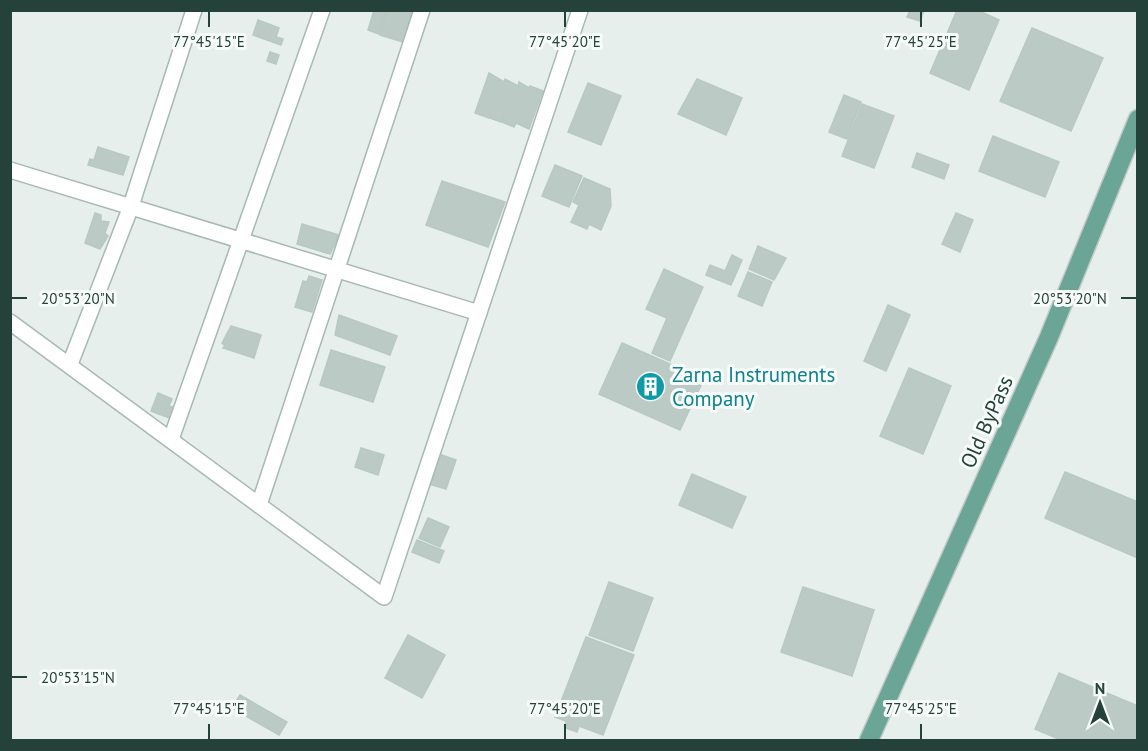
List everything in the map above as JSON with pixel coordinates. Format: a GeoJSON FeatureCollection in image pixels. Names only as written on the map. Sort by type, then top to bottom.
{"type":"FeatureCollection","features":[{"type":"Feature","properties":{"kind":"main road","name":"Old ByPass"},"geometry":{"type":"LineString","coordinates":[[869,741],[1049,337],[1137,119]]}},
{"type":"Feature","properties":{"kind":"street"},"geometry":{"type":"LineString","coordinates":[[70,364],[130,208],[194,10]]}},
{"type":"Feature","properties":{"kind":"street"},"geometry":{"type":"LineString","coordinates":[[171,439],[322,10]]}},
{"type":"Feature","properties":{"kind":"street"},"geometry":{"type":"LineString","coordinates":[[259,505],[422,10]]}},
{"type":"Feature","properties":{"kind":"street"},"geometry":{"type":"LineString","coordinates":[[10,322],[384,597],[580,10]]}},
{"type":"Feature","properties":{"kind":"street"},"geometry":{"type":"LineString","coordinates":[[10,170],[479,313]]}},
{"type":"Feature","properties":{"kind":"building"},"geometry":{"type":"Polygon","coordinates":[[[374,10],[387,10],[379,34],[368,30],[374,10]]]}},
{"type":"Feature","properties":{"kind":"building"},"geometry":{"type":"Polygon","coordinates":[[[388,10],[414,10],[403,42],[380,35],[388,10]]]}},
{"type":"Feature","properties":{"kind":"building"},"geometry":{"type":"Polygon","coordinates":[[[910,10],[924,10],[920,21],[907,17],[910,10]]]}},
{"type":"Feature","properties":{"kind":"building"},"geometry":{"type":"Polygon","coordinates":[[[957,10],[977,10],[999,20],[969,90],[930,73],[957,10]]]}},
{"type":"Feature","properties":{"kind":"building"},"geometry":{"type":"Polygon","coordinates":[[[258,20],[279,28],[276,37],[283,39],[281,45],[253,35],[258,20]]]}},
{"type":"Feature","properties":{"kind":"building"},"geometry":{"type":"Polygon","coordinates":[[[1032,28],[1103,58],[1071,131],[1000,101],[1032,28]]]}},
{"type":"Feature","properties":{"kind":"building"},"geometry":{"type":"Polygon","coordinates":[[[270,52],[279,55],[276,64],[267,61],[270,52]]]}},
{"type":"Feature","properties":{"kind":"building"},"geometry":{"type":"Polygon","coordinates":[[[489,73],[504,82],[505,79],[518,86],[519,82],[529,88],[530,86],[543,91],[529,129],[516,123],[514,127],[502,122],[504,115],[501,122],[490,118],[490,115],[489,118],[475,113],[489,73]]]}},
{"type":"Feature","properties":{"kind":"building"},"geometry":{"type":"Polygon","coordinates":[[[697,79],[742,98],[726,135],[678,114],[697,79]]]}},
{"type":"Feature","properties":{"kind":"building"},"geometry":{"type":"Polygon","coordinates":[[[588,83],[621,96],[601,145],[568,132],[588,83]]]}},
{"type":"Feature","properties":{"kind":"building"},"geometry":{"type":"Polygon","coordinates":[[[844,95],[861,102],[847,139],[829,132],[844,95]]]}},
{"type":"Feature","properties":{"kind":"building"},"geometry":{"type":"Polygon","coordinates":[[[862,104],[894,116],[874,168],[842,156],[862,104]]]}},
{"type":"Feature","properties":{"kind":"building"},"geometry":{"type":"Polygon","coordinates":[[[993,136],[1059,162],[1045,197],[979,171],[993,136]]]}},
{"type":"Feature","properties":{"kind":"building"},"geometry":{"type":"Polygon","coordinates":[[[98,147],[129,157],[123,175],[88,165],[90,159],[94,160],[98,147]]]}},
{"type":"Feature","properties":{"kind":"building"},"geometry":{"type":"Polygon","coordinates":[[[917,153],[949,165],[944,179],[912,167],[917,153]]]}},
{"type":"Feature","properties":{"kind":"building"},"geometry":{"type":"Polygon","coordinates":[[[555,165],[582,176],[569,207],[542,196],[555,165]]]}},
{"type":"Feature","properties":{"kind":"building"},"geometry":{"type":"Polygon","coordinates":[[[584,178],[610,189],[611,206],[601,230],[589,224],[587,229],[571,222],[579,205],[573,202],[584,178]]]}},
{"type":"Feature","properties":{"kind":"building"},"geometry":{"type":"Polygon","coordinates":[[[442,181],[505,202],[488,247],[426,225],[442,181]]]}},
{"type":"Feature","properties":{"kind":"building"},"geometry":{"type":"Polygon","coordinates":[[[95,213],[101,215],[101,221],[109,222],[105,233],[108,236],[100,249],[85,243],[95,213]]]}},
{"type":"Feature","properties":{"kind":"building"},"geometry":{"type":"Polygon","coordinates":[[[956,213],[973,220],[960,252],[942,244],[956,213]]]}},
{"type":"Feature","properties":{"kind":"building"},"geometry":{"type":"Polygon","coordinates":[[[302,224],[339,235],[330,254],[297,244],[302,224]]]}},
{"type":"Feature","properties":{"kind":"building"},"geometry":{"type":"Polygon","coordinates":[[[758,246],[786,258],[774,280],[749,269],[758,246]]]}},
{"type":"Feature","properties":{"kind":"building"},"geometry":{"type":"Polygon","coordinates":[[[732,255],[742,260],[731,285],[706,275],[710,265],[725,271],[732,255]]]}},
{"type":"Feature","properties":{"kind":"building"},"geometry":{"type":"Polygon","coordinates":[[[664,269],[703,287],[670,361],[652,353],[667,318],[646,309],[664,269]]]}},
{"type":"Feature","properties":{"kind":"building"},"geometry":{"type":"Polygon","coordinates":[[[748,272],[772,282],[762,306],[738,296],[748,272]]]}},
{"type":"Feature","properties":{"kind":"building"},"geometry":{"type":"Polygon","coordinates":[[[309,276],[322,280],[312,312],[295,307],[303,281],[307,282],[309,276]]]}},
{"type":"Feature","properties":{"kind":"building"},"geometry":{"type":"Polygon","coordinates":[[[888,305],[910,315],[886,371],[864,361],[888,305]]]}},
{"type":"Feature","properties":{"kind":"building"},"geometry":{"type":"Polygon","coordinates":[[[339,315],[397,336],[390,355],[335,335],[339,315]]]}},
{"type":"Feature","properties":{"kind":"building"},"geometry":{"type":"Polygon","coordinates":[[[231,326],[261,335],[254,358],[223,348],[225,346],[222,343],[231,326]]]}},
{"type":"Feature","properties":{"kind":"building","name":"Zarna Instruments Company"},"geometry":{"type":"Polygon","coordinates":[[[622,343],[704,379],[680,430],[599,394],[622,343]]]}},
{"type":"Feature","properties":{"kind":"building"},"geometry":{"type":"Polygon","coordinates":[[[331,350],[385,367],[373,402],[320,385],[331,350]]]}},
{"type":"Feature","properties":{"kind":"building"},"geometry":{"type":"Polygon","coordinates":[[[909,368],[951,386],[923,454],[880,436],[909,368]]]}},
{"type":"Feature","properties":{"kind":"building"},"geometry":{"type":"Polygon","coordinates":[[[158,393],[172,399],[169,406],[176,408],[172,419],[151,411],[158,393]]]}},
{"type":"Feature","properties":{"kind":"building"},"geometry":{"type":"Polygon","coordinates":[[[361,448],[384,455],[378,475],[355,467],[361,448]]]}},
{"type":"Feature","properties":{"kind":"building"},"geometry":{"type":"Polygon","coordinates":[[[439,454],[456,460],[446,489],[429,484],[439,454]]]}},
{"type":"Feature","properties":{"kind":"building"},"geometry":{"type":"Polygon","coordinates":[[[1065,472],[1138,502],[1138,558],[1045,518],[1065,472]]]}},
{"type":"Feature","properties":{"kind":"building"},"geometry":{"type":"Polygon","coordinates":[[[692,474],[746,497],[732,528],[679,505],[692,474]]]}},
{"type":"Feature","properties":{"kind":"building"},"geometry":{"type":"Polygon","coordinates":[[[428,518],[449,527],[440,547],[419,538],[428,518]]]}},
{"type":"Feature","properties":{"kind":"building"},"geometry":{"type":"Polygon","coordinates":[[[417,540],[444,551],[439,563],[412,552],[417,540]]]}},
{"type":"Feature","properties":{"kind":"building"},"geometry":{"type":"Polygon","coordinates":[[[609,582],[653,598],[633,651],[589,635],[609,582]]]}},
{"type":"Feature","properties":{"kind":"building"},"geometry":{"type":"Polygon","coordinates":[[[803,587],[874,610],[852,676],[781,652],[803,587]]]}},
{"type":"Feature","properties":{"kind":"building"},"geometry":{"type":"Polygon","coordinates":[[[408,635],[445,655],[422,698],[385,678],[408,635]]]}},
{"type":"Feature","properties":{"kind":"building"},"geometry":{"type":"Polygon","coordinates":[[[586,637],[634,655],[603,735],[579,726],[577,732],[566,728],[566,721],[555,717],[586,637]]]}},
{"type":"Feature","properties":{"kind":"building"},"geometry":{"type":"Polygon","coordinates":[[[1059,673],[1138,706],[1138,740],[1061,740],[1035,729],[1059,673]]]}},
{"type":"Feature","properties":{"kind":"building"},"geometry":{"type":"Polygon","coordinates":[[[240,695],[287,722],[279,735],[232,708],[240,695]]]}},
{"type":"Feature","properties":{"kind":"place","name":"Zarna Instruments Company"},"geometry":{"type":"Point","coordinates":[651,387]}}]}
